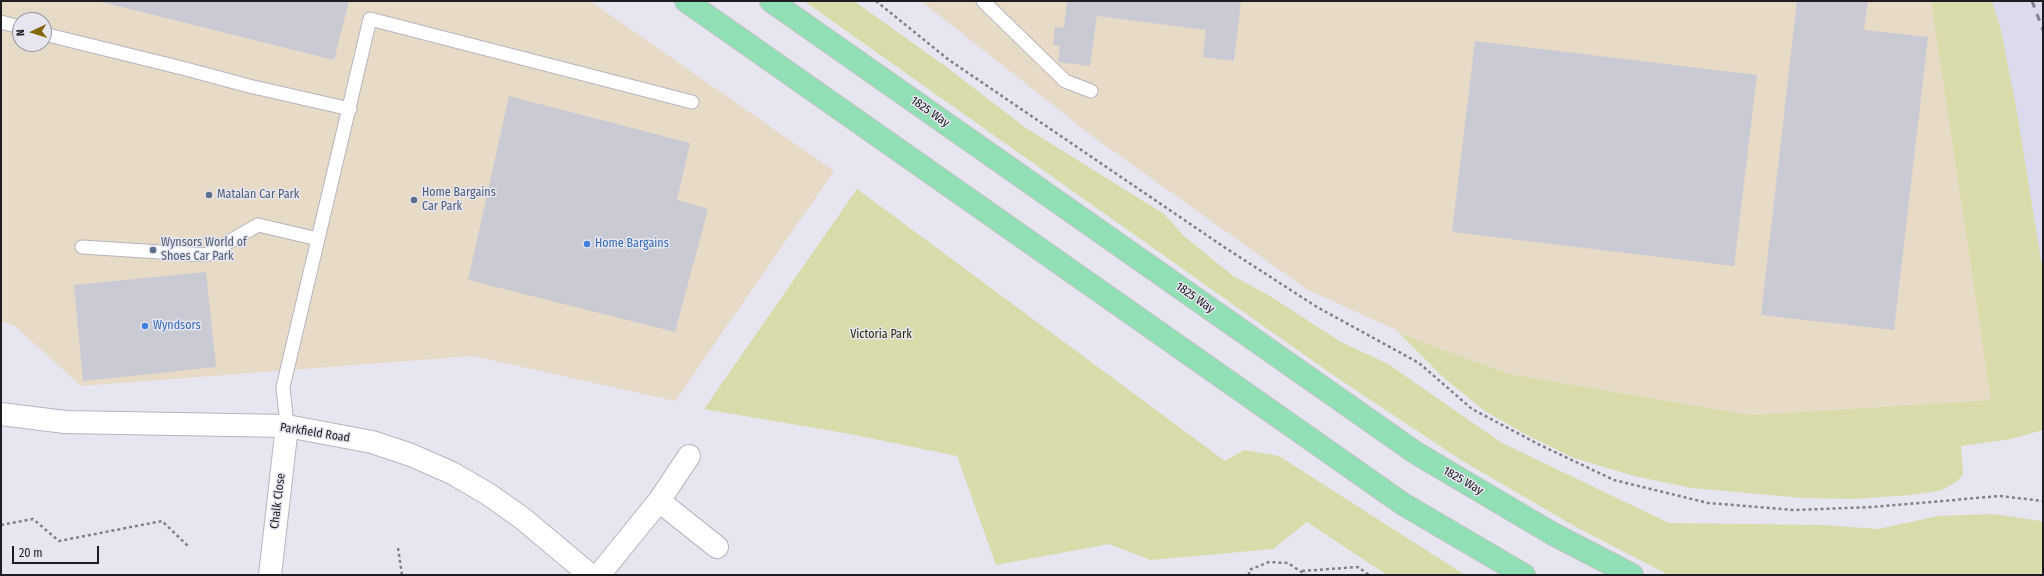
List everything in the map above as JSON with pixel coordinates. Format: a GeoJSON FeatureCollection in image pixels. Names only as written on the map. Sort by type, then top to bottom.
{"type":"FeatureCollection","features":[{"type":"Feature","properties":{"kind":"main road"},"geometry":{"type":"LineString","coordinates":[[686,1],[1403,504],[1524,575]]}},
{"type":"Feature","properties":{"kind":"main road","name":"1825 Way"},"geometry":{"type":"LineString","coordinates":[[771,1],[1416,453],[1553,534],[1632,575]]}},
{"type":"Feature","properties":{"kind":"street","name":"Parkfield Road"},"geometry":{"type":"LineString","coordinates":[[1,414],[65,422],[287,426],[372,442],[410,455],[452,474],[488,494],[522,518],[590,575]]}},
{"type":"Feature","properties":{"kind":"street","name":"Chalk Close"},"geometry":{"type":"LineString","coordinates":[[270,575],[287,426]]}},
{"type":"Feature","properties":{"kind":"street"},"geometry":{"type":"LineString","coordinates":[[599,575],[659,501],[689,456]]}},
{"type":"Feature","properties":{"kind":"street"},"geometry":{"type":"LineString","coordinates":[[659,501],[717,547]]}},
{"type":"Feature","properties":{"kind":"lane"},"geometry":{"type":"LineString","coordinates":[[983,1],[1065,81],[1091,91]]}},
{"type":"Feature","properties":{"kind":"lane"},"geometry":{"type":"LineString","coordinates":[[287,426],[283,387],[350,109],[370,19],[692,102]]}},
{"type":"Feature","properties":{"kind":"lane"},"geometry":{"type":"LineString","coordinates":[[1,22],[12,25]]}},
{"type":"Feature","properties":{"kind":"lane"},"geometry":{"type":"LineString","coordinates":[[52,36],[249,86],[350,109]]}},
{"type":"Feature","properties":{"kind":"lane"},"geometry":{"type":"LineString","coordinates":[[82,247],[206,255],[258,224],[318,239]]}},
{"type":"Feature","properties":{"kind":"path"},"geometry":{"type":"LineString","coordinates":[[876,1],[949,60],[1224,247],[1317,306],[1419,363],[1472,409],[1540,445],[1614,480],[1708,503],[1795,510],[1873,507],[2000,496],[2043,502]]}},
{"type":"Feature","properties":{"kind":"path"},"geometry":{"type":"LineString","coordinates":[[1,525],[33,519],[59,541],[162,521],[188,546]]}},
{"type":"Feature","properties":{"kind":"path"},"geometry":{"type":"LineString","coordinates":[[398,548],[402,575]]}},
{"type":"Feature","properties":{"kind":"path"},"geometry":{"type":"LineString","coordinates":[[1249,575],[1249,570],[1269,562],[1288,563],[1306,575]]}},
{"type":"Feature","properties":{"kind":"path"},"geometry":{"type":"LineString","coordinates":[[1302,572],[1358,567],[1369,575]]}},
{"type":"Feature","properties":{"kind":"shaded area"},"geometry":{"type":"Polygon","coordinates":[[[1,1],[590,1],[834,171],[675,401],[473,356],[81,386],[16,327],[1,320],[1,1]]]}},
{"type":"Feature","properties":{"kind":"shaded area"},"geometry":{"type":"Polygon","coordinates":[[[921,1],[1934,1],[2025,398],[1751,415],[1510,374],[1427,344],[1308,290],[1091,135],[921,1]]]}},
{"type":"Feature","properties":{"kind":"shaded area"},"geometry":{"type":"Polygon","coordinates":[[[1934,1],[2043,1],[2043,396],[1934,1]]]}},
{"type":"Feature","properties":{"kind":"green space"},"geometry":{"type":"Polygon","coordinates":[[[804,1],[854,1],[945,66],[1026,128],[1164,214],[1184,236],[1233,276],[1270,296],[1341,342],[1388,364],[1502,443],[1669,523],[1823,525],[1878,529],[1938,516],[1993,514],[2041,521],[2043,525],[2043,575],[1669,575],[1576,527],[1461,460],[1330,373],[804,1]]]}},
{"type":"Feature","properties":{"kind":"green space"},"geometry":{"type":"Polygon","coordinates":[[[1931,1],[1992,1],[2001,30],[2017,112],[2043,273],[2043,430],[2011,439],[1961,446],[1963,475],[1956,482],[1942,490],[1911,495],[1852,499],[1803,498],[1692,488],[1634,476],[1574,458],[1525,434],[1485,411],[1445,379],[1397,331],[1427,344],[1510,374],[1751,415],[1991,400],[1931,1]]]}},
{"type":"Feature","properties":{"kind":"green space","name":"Victoria Park"},"geometry":{"type":"Polygon","coordinates":[[[857,189],[1225,461],[1244,450],[1279,456],[1465,575],[1387,575],[1307,522],[1273,549],[1151,560],[1109,544],[996,565],[957,456],[850,434],[704,409],[857,189]]]}},
{"type":"Feature","properties":{"kind":"building"},"geometry":{"type":"Polygon","coordinates":[[[98,1],[349,1],[334,60],[98,1]]]}},
{"type":"Feature","properties":{"kind":"building"},"geometry":{"type":"Polygon","coordinates":[[[1067,1],[1241,1],[1234,61],[1203,57],[1206,30],[1097,16],[1090,66],[1058,62],[1060,46],[1053,45],[1055,27],[1064,28],[1067,1]]]}},
{"type":"Feature","properties":{"kind":"building"},"geometry":{"type":"Polygon","coordinates":[[[1797,1],[1868,1],[1864,30],[1928,37],[1894,330],[1761,315],[1797,1]]]}},
{"type":"Feature","properties":{"kind":"building"},"geometry":{"type":"Polygon","coordinates":[[[1475,41],[1757,75],[1734,266],[1452,232],[1475,41]]]}},
{"type":"Feature","properties":{"kind":"building","name":"Home Bargains"},"geometry":{"type":"Polygon","coordinates":[[[509,96],[690,143],[677,200],[708,209],[675,332],[468,280],[509,96]]]}},
{"type":"Feature","properties":{"kind":"building","name":"Wyndsors"},"geometry":{"type":"Polygon","coordinates":[[[206,272],[216,367],[83,381],[74,285],[206,272]]]}},
{"type":"Feature","properties":{"kind":"railway"},"geometry":{"type":"LineString","coordinates":[[2032,1],[2043,30]]}},
{"type":"Feature","properties":{"kind":"place","name":"Matalan Car Park"},"geometry":{"type":"Point","coordinates":[209,195]}},
{"type":"Feature","properties":{"kind":"place","name":"Home Bargains Car Park"},"geometry":{"type":"Point","coordinates":[414,200]}},
{"type":"Feature","properties":{"kind":"place","name":"Home Bargains"},"geometry":{"type":"Point","coordinates":[587,244]}},
{"type":"Feature","properties":{"kind":"place","name":"Wynsors World of Shoes Car Park"},"geometry":{"type":"Point","coordinates":[153,250]}},
{"type":"Feature","properties":{"kind":"place","name":"Wyndsors"},"geometry":{"type":"Point","coordinates":[145,326]}}]}
